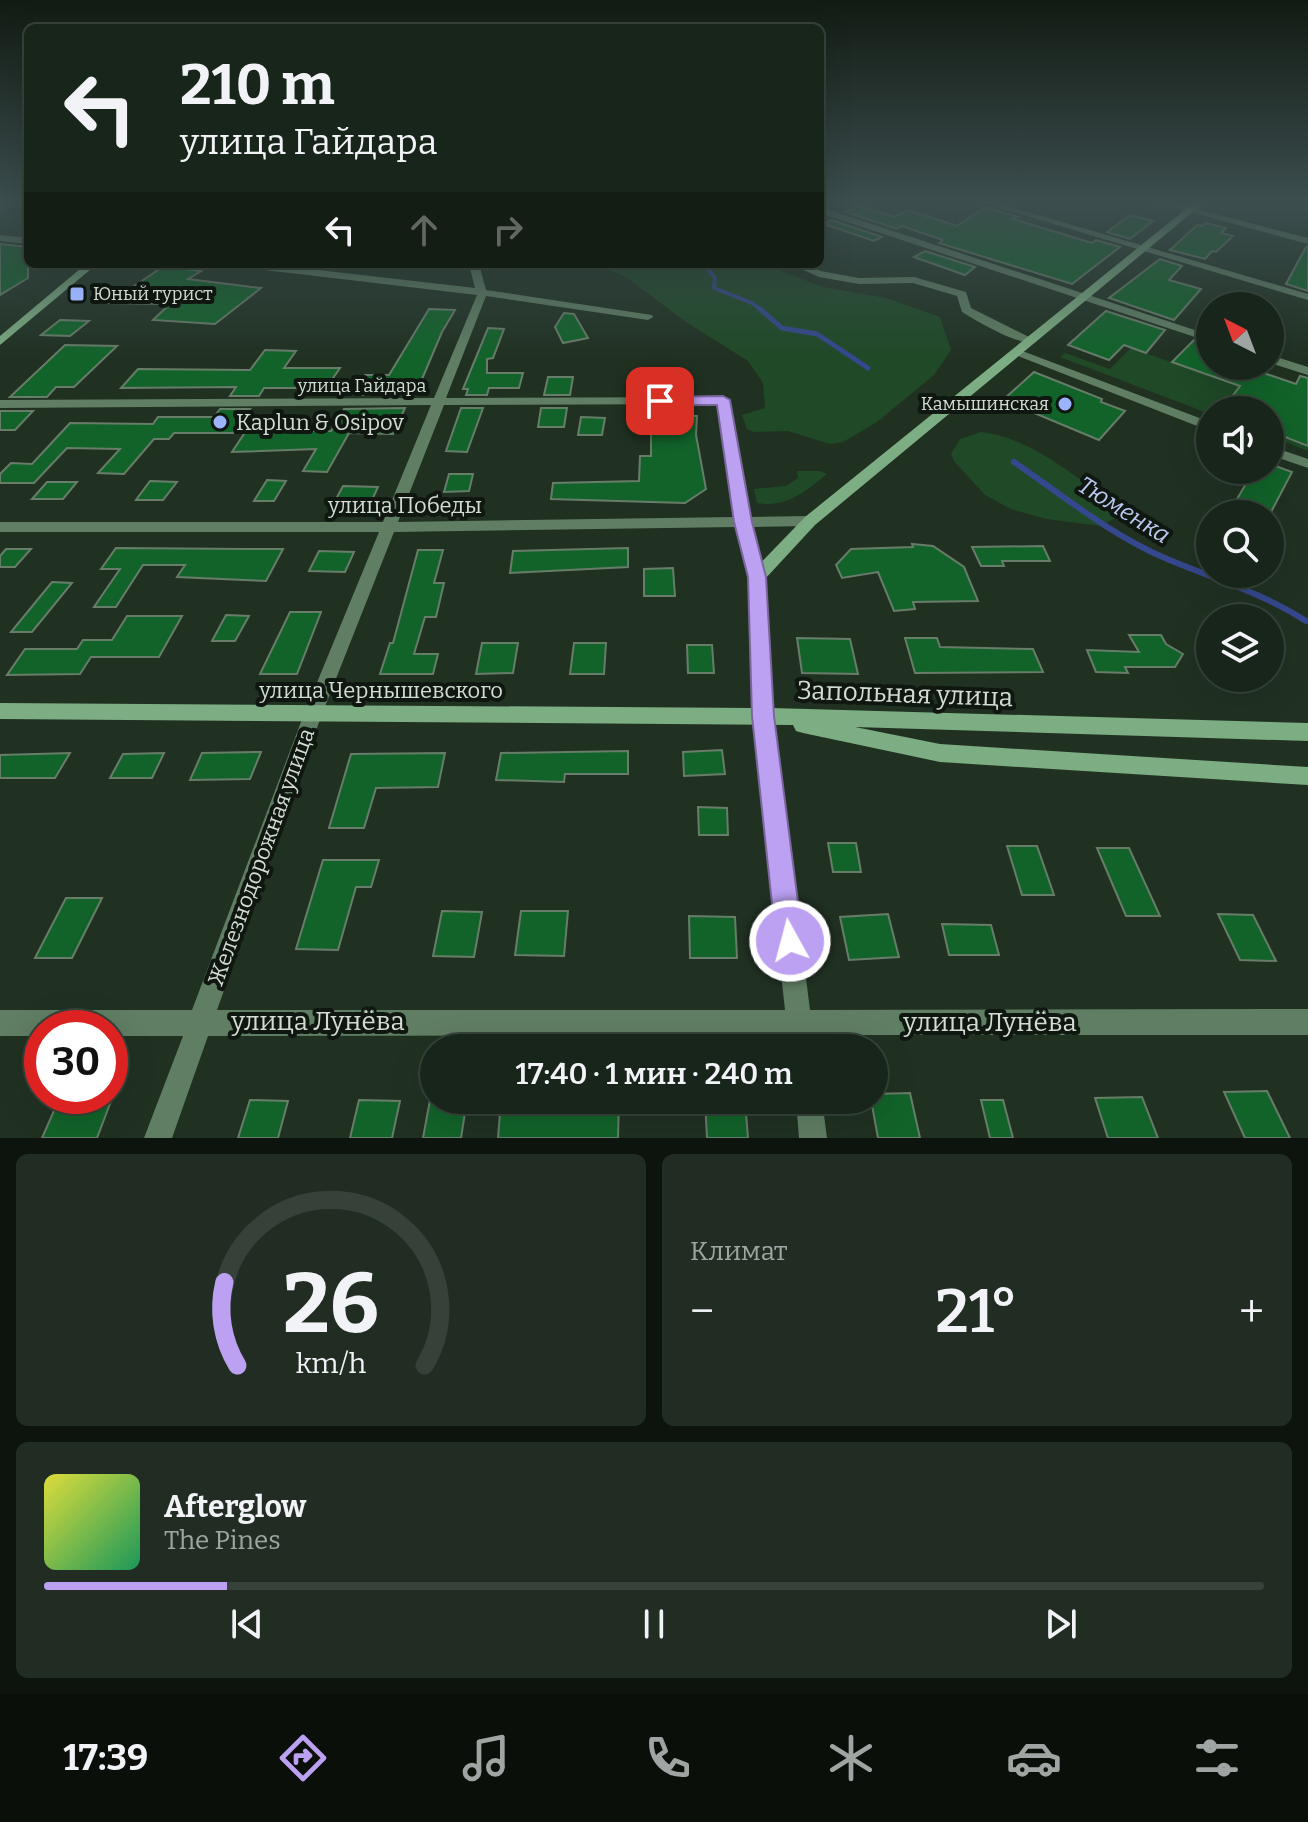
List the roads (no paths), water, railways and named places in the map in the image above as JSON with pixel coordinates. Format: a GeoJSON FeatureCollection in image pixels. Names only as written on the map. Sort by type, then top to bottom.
{"type":"FeatureCollection","features":[{"type":"Feature","properties":{"kind":"street"},"geometry":{"type":"LineString","coordinates":[[951,253],[1196,334]]}},
{"type":"Feature","properties":{"kind":"street"},"geometry":{"type":"LineString","coordinates":[[757,577],[810,521],[1139,253]]}},
{"type":"Feature","properties":{"kind":"street"},"geometry":{"type":"LineString","coordinates":[[1154,253],[1308,297]]}},
{"type":"Feature","properties":{"kind":"street"},"geometry":{"type":"LineString","coordinates":[[0,342],[87,268]]}},
{"type":"Feature","properties":{"kind":"street"},"geometry":{"type":"LineString","coordinates":[[271,268],[648,317]]}},
{"type":"Feature","properties":{"kind":"street"},"geometry":{"type":"LineString","coordinates":[[475,268],[482,294]]}},
{"type":"Feature","properties":{"kind":"street"},"geometry":{"type":"LineString","coordinates":[[805,268],[819,274],[859,281],[914,280],[938,285],[962,294],[966,310],[1031,341]]}},
{"type":"Feature","properties":{"kind":"street","name":"Железнодорожная улица"},"geometry":{"type":"LineString","coordinates":[[158,1138],[313,714],[482,294]]}},
{"type":"Feature","properties":{"kind":"street"},"geometry":{"type":"LineString","coordinates":[[1017,352],[1196,422]]}},
{"type":"Feature","properties":{"kind":"street"},"geometry":{"type":"LineString","coordinates":[[1284,363],[1308,371]]}},
{"type":"Feature","properties":{"kind":"street","name":"улица Гайдара"},"geometry":{"type":"LineString","coordinates":[[0,404],[437,404],[723,400],[743,522]]}},
{"type":"Feature","properties":{"kind":"street"},"geometry":{"type":"LineString","coordinates":[[1284,455],[1308,464]]}},
{"type":"Feature","properties":{"kind":"street","name":"улица Победы"},"geometry":{"type":"LineString","coordinates":[[0,527],[390,527],[810,521]]}},
{"type":"Feature","properties":{"kind":"street"},"geometry":{"type":"LineString","coordinates":[[743,522],[757,577],[763,716],[800,1034]]}},
{"type":"Feature","properties":{"kind":"street","name":"улица Чернышевского"},"geometry":{"type":"LineString","coordinates":[[0,711],[763,716]]}},
{"type":"Feature","properties":{"kind":"street","name":"Запольная улица"},"geometry":{"type":"LineString","coordinates":[[763,716],[1308,732]]}},
{"type":"Feature","properties":{"kind":"street","name":"Запольная улица"},"geometry":{"type":"LineString","coordinates":[[763,716],[940,753],[1308,776]]}},
{"type":"Feature","properties":{"kind":"street","name":"улица Лунёва"},"geometry":{"type":"LineString","coordinates":[[0,1023],[1308,1022]]}},
{"type":"Feature","properties":{"kind":"street"},"geometry":{"type":"LineString","coordinates":[[810,1114],[813,1138]]}},
{"type":"Feature","properties":{"kind":"waterway","name":"Тюменка"},"geometry":{"type":"LineString","coordinates":[[707,268],[715,278],[714,288],[752,303],[762,311]]}},
{"type":"Feature","properties":{"kind":"waterway","name":"Тюменка"},"geometry":{"type":"LineString","coordinates":[[760,309],[782,328],[817,334],[868,368]]}},
{"type":"Feature","properties":{"kind":"waterway","name":"Тюменка"},"geometry":{"type":"LineString","coordinates":[[1014,462],[1087,514],[1145,549],[1255,594],[1306,621]]}},
{"type":"Feature","properties":{"kind":"place","name":"Юный турист"},"geometry":{"type":"Point","coordinates":[77,294]}},
{"type":"Feature","properties":{"kind":"place","name":"Камышинская"},"geometry":{"type":"Point","coordinates":[1065,404]}},
{"type":"Feature","properties":{"kind":"place","name":"Kaplun & Osipov"},"geometry":{"type":"Point","coordinates":[220,422]}}]}
